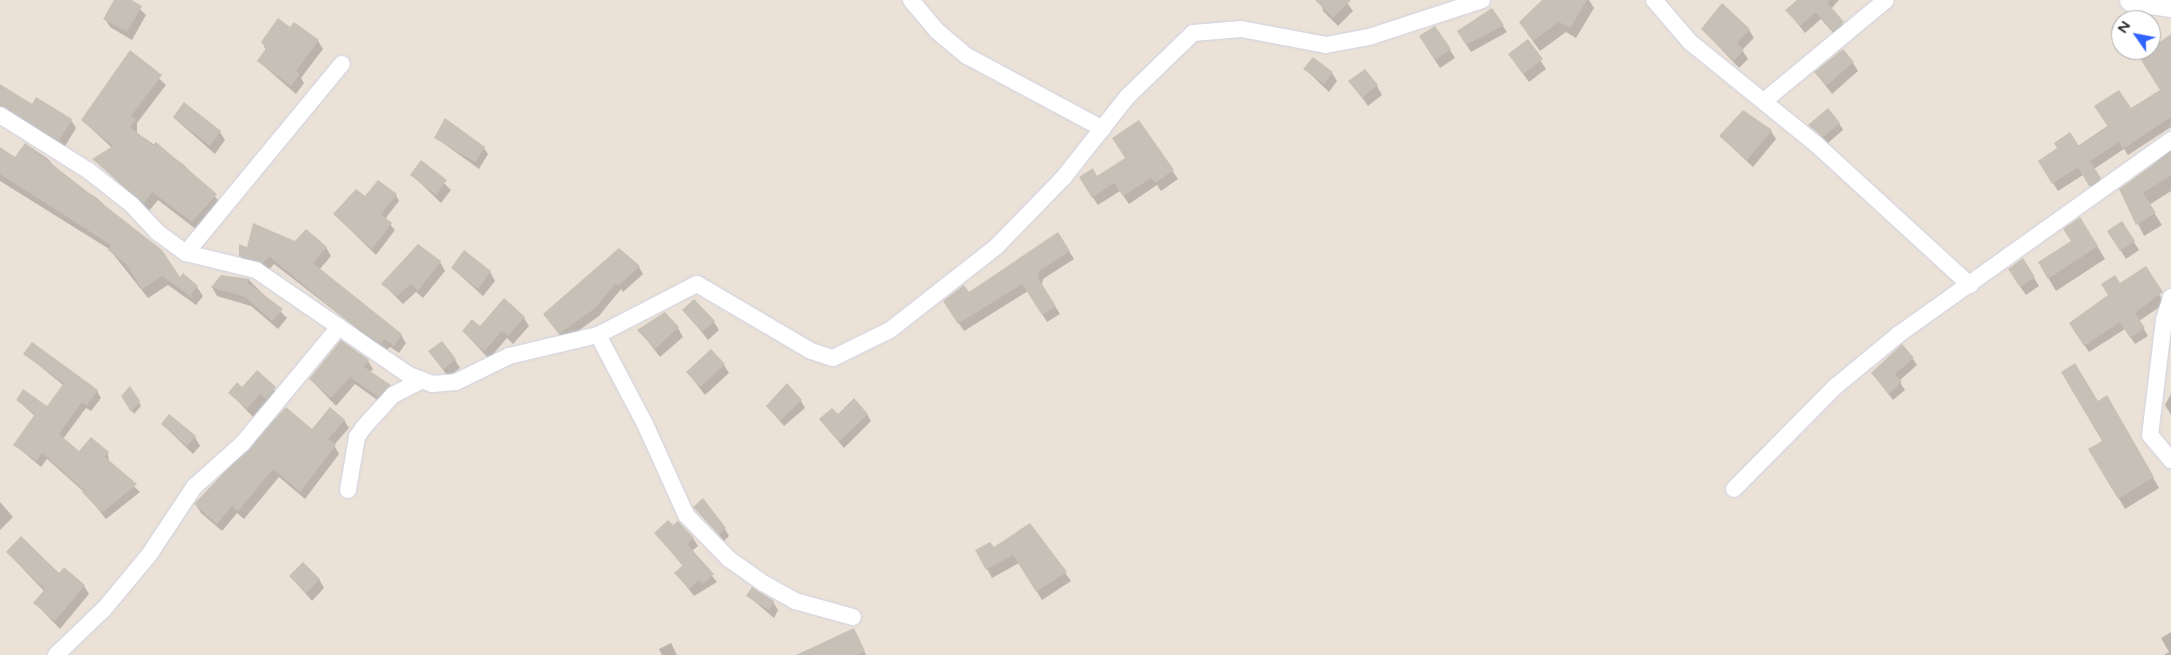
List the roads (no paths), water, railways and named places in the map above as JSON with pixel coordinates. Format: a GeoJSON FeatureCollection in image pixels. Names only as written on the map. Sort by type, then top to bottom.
{"type":"FeatureCollection","features":[{"type":"Feature","properties":{"kind":"main road"},"geometry":{"type":"LineString","coordinates":[[2131,0],[2171,6]]}},
{"type":"Feature","properties":{"kind":"street"},"geometry":{"type":"LineString","coordinates":[[912,0],[937,31],[967,56],[1103,129]]}},
{"type":"Feature","properties":{"kind":"street"},"geometry":{"type":"LineString","coordinates":[[348,490],[363,428],[393,395],[420,381],[456,382],[509,356],[598,335],[663,298],[700,284],[811,351],[833,358],[890,330],[996,247],[1103,129],[1127,97],[1193,33],[1241,29],[1326,45],[1370,37],[1482,0]]}},
{"type":"Feature","properties":{"kind":"street"},"geometry":{"type":"LineString","coordinates":[[1654,0],[1690,42],[1764,101],[1970,285]]}},
{"type":"Feature","properties":{"kind":"street"},"geometry":{"type":"LineString","coordinates":[[1764,101],[1886,0]]}},
{"type":"Feature","properties":{"kind":"street"},"geometry":{"type":"LineString","coordinates":[[186,253],[342,64]]}},
{"type":"Feature","properties":{"kind":"street"},"geometry":{"type":"LineString","coordinates":[[0,116],[89,170],[132,205],[157,232],[186,253],[256,270],[420,381]]}},
{"type":"Feature","properties":{"kind":"street"},"geometry":{"type":"LineString","coordinates":[[1734,489],[1836,386],[1970,285],[2171,140]]}},
{"type":"Feature","properties":{"kind":"street"},"geometry":{"type":"LineString","coordinates":[[2171,297],[2164,320],[2150,435],[2171,460]]}},
{"type":"Feature","properties":{"kind":"street"},"geometry":{"type":"LineString","coordinates":[[56,655],[104,609],[149,555],[194,487],[243,443],[339,326]]}},
{"type":"Feature","properties":{"kind":"street"},"geometry":{"type":"LineString","coordinates":[[598,335],[646,424],[686,516],[729,559],[763,583],[795,601],[853,617]]}}]}
